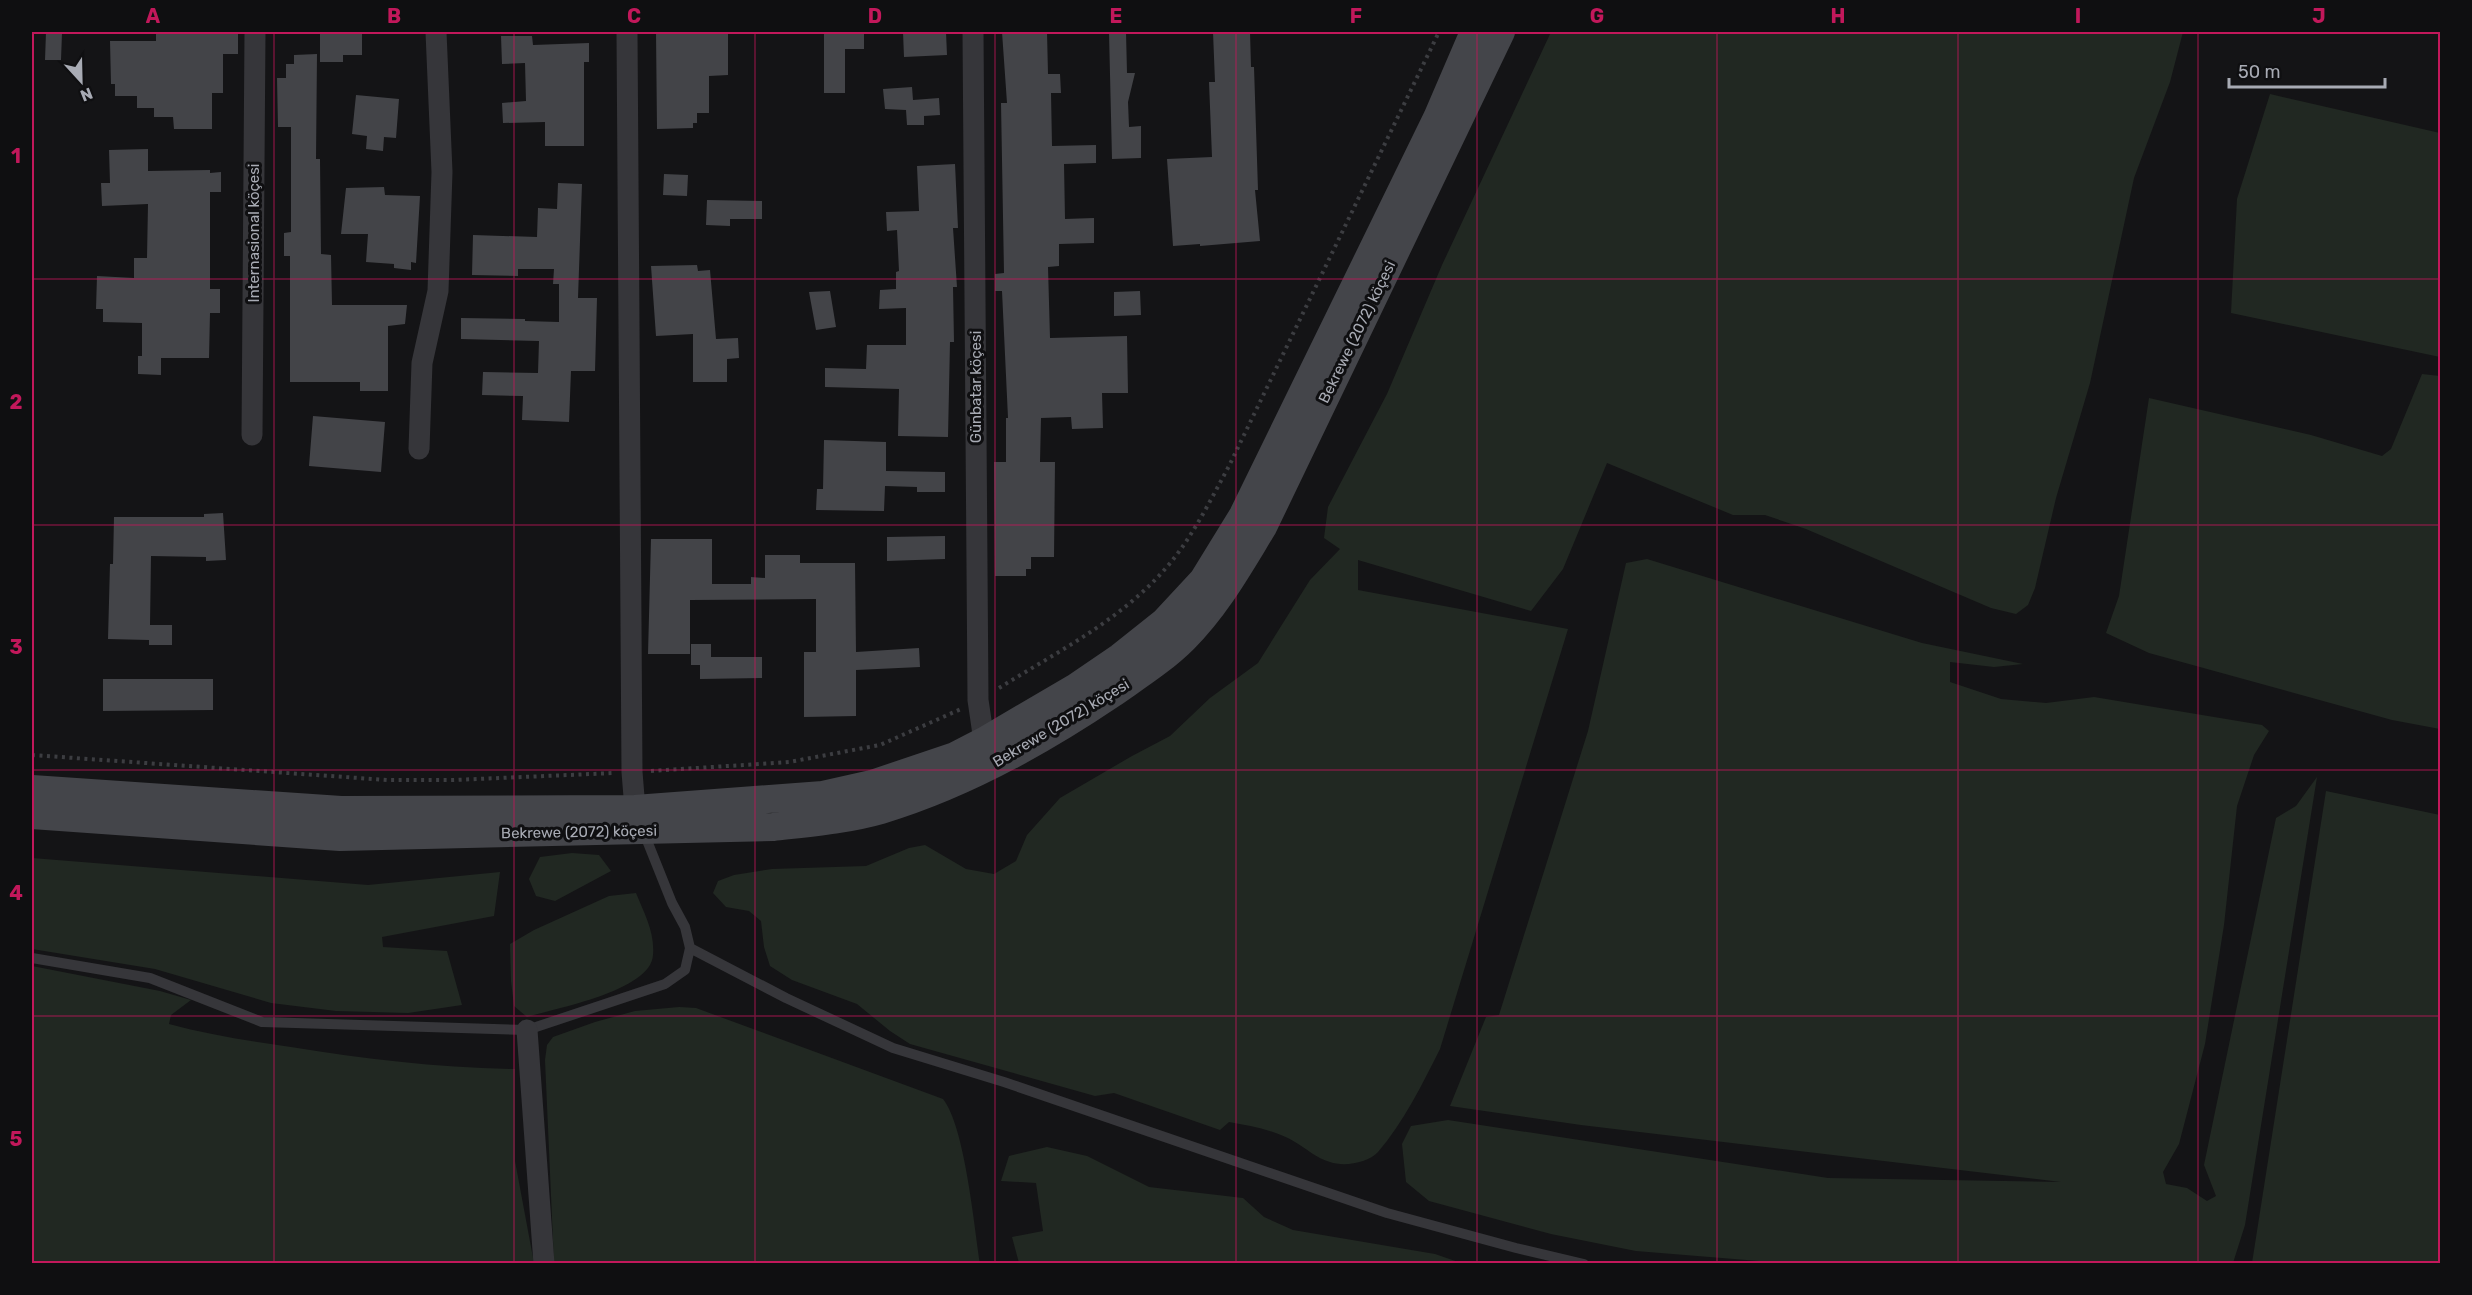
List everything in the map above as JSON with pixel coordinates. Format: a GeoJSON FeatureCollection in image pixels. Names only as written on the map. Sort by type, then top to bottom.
{"type":"FeatureCollection","features":[{"type":"Feature","properties":{"kind":"main road","name":"Bekrewe (2072) köçesi"},"geometry":{"type":"LineString","coordinates":[[32,815],[340,837],[639,819],[823,795],[882,781],[955,756],[984,741],[1076,687],[1120,657],[1164,622],[1203,580],[1243,515],[1437,118],[1474,32]]}},
{"type":"Feature","properties":{"kind":"main road","name":"Bekrewe (2072) köçesi"},"geometry":{"type":"LineString","coordinates":[[32,789],[341,810],[639,819],[773,827],[829,820],[880,810],[964,779],[1028,747],[1140,675],[1184,639],[1223,593],[1263,527],[1501,32]]}},
{"type":"Feature","properties":{"kind":"street","name":"Internasional köçesi"},"geometry":{"type":"LineString","coordinates":[[252,435],[255,32]]}},
{"type":"Feature","properties":{"kind":"street"},"geometry":{"type":"LineString","coordinates":[[419,449],[422,363],[438,291],[442,172],[436,32]]}},
{"type":"Feature","properties":{"kind":"street"},"geometry":{"type":"LineString","coordinates":[[627,32],[632,772],[639,819]]}},
{"type":"Feature","properties":{"kind":"street","name":"Günbatar köçesi"},"geometry":{"type":"LineString","coordinates":[[974,32],[978,700],[984,741]]}},
{"type":"Feature","properties":{"kind":"street"},"geometry":{"type":"LineString","coordinates":[[527,1030],[544,1263]]}},
{"type":"Feature","properties":{"kind":"lane"},"geometry":{"type":"LineString","coordinates":[[32,958],[150,978],[262,1022],[527,1030],[665,984],[686,969],[690,948],[686,927],[672,903],[639,819]]}},
{"type":"Feature","properties":{"kind":"lane"},"geometry":{"type":"LineString","coordinates":[[690,948],[786,998],[893,1048],[1015,1086],[1387,1213],[1516,1248],[1584,1263]]}},
{"type":"Feature","properties":{"kind":"path"},"geometry":{"type":"LineString","coordinates":[[32,755],[387,780],[478,779],[789,762],[880,745],[926,727],[978,700],[1118,614],[1167,568],[1200,519],[1229,466],[1438,32]]}},
{"type":"Feature","properties":{"kind":"shaded area"},"geometry":{"type":"Polygon","coordinates":[[[1551,32],[2183,32],[2170,82],[2134,178],[2090,383],[2056,498],[2035,588],[2028,605],[2016,614],[1991,608],[1806,529],[1765,515],[1733,515],[1607,463],[1563,569],[1531,611],[1358,560],[1358,590],[1568,629],[1440,1049],[1420,1089],[1396,1128],[1374,1156],[1356,1163],[1330,1162],[1279,1134],[1263,1129],[1229,1122],[1220,1130],[1114,1093],[1095,1096],[910,1044],[857,1004],[792,980],[770,966],[764,947],[761,921],[749,911],[726,907],[713,893],[718,881],[734,875],[772,869],[866,866],[909,848],[925,845],[966,869],[994,874],[1016,861],[1027,835],[1060,798],[1170,736],[1210,698],[1258,663],[1310,580],[1340,549],[1324,538],[1328,507],[1387,394],[1442,265],[1551,32]]]}},
{"type":"Feature","properties":{"kind":"shaded area"},"geometry":{"type":"Polygon","coordinates":[[[2270,94],[2440,133],[2440,357],[2231,313],[2237,199],[2270,94]]]}},
{"type":"Feature","properties":{"kind":"shaded area"},"geometry":{"type":"Polygon","coordinates":[[[2422,374],[2440,376],[2440,729],[2392,720],[2149,653],[2106,633],[2119,596],[2149,398],[2311,435],[2382,456],[2391,449],[2422,374]]]}},
{"type":"Feature","properties":{"kind":"shaded area"},"geometry":{"type":"Polygon","coordinates":[[[1647,559],[1922,643],[2023,664],[1994,667],[1950,662],[1950,682],[2001,699],[2046,703],[2094,697],[2262,725],[2269,731],[2254,755],[2237,806],[2224,925],[2205,1044],[2179,1144],[2163,1172],[2166,1184],[2187,1188],[2207,1201],[2216,1196],[2204,1165],[2276,818],[2296,806],[2317,777],[2245,1225],[2233,1263],[1795,1264],[1636,1251],[1551,1234],[1429,1201],[1406,1182],[1402,1144],[1411,1126],[1448,1120],[1828,1178],[2061,1182],[1581,1125],[1450,1106],[1486,1017],[1499,1015],[1588,731],[1626,563],[1647,559]]]}},
{"type":"Feature","properties":{"kind":"shaded area"},"geometry":{"type":"Polygon","coordinates":[[[2326,791],[2440,815],[2440,1263],[2252,1263],[2326,791]]]}},
{"type":"Feature","properties":{"kind":"shaded area"},"geometry":{"type":"Polygon","coordinates":[[[572,853],[599,855],[611,871],[555,901],[536,896],[529,879],[540,857],[572,853]]]}},
{"type":"Feature","properties":{"kind":"shaded area"},"geometry":{"type":"Polygon","coordinates":[[[32,858],[368,885],[500,872],[494,916],[382,937],[383,947],[447,951],[462,1005],[408,1013],[336,1011],[271,1003],[155,969],[32,949],[32,858]]]}},
{"type":"Feature","properties":{"kind":"shaded area"},"geometry":{"type":"Polygon","coordinates":[[[636,893],[648,923],[653,947],[653,955],[648,968],[637,979],[600,996],[527,1017],[514,1006],[510,944],[534,930],[609,896],[636,893]]]}},
{"type":"Feature","properties":{"kind":"shaded area"},"geometry":{"type":"Polygon","coordinates":[[[32,966],[160,991],[191,1000],[171,1015],[169,1024],[199,1031],[374,1059],[458,1067],[515,1069],[515,1161],[534,1263],[32,1263],[32,966]]]}},
{"type":"Feature","properties":{"kind":"shaded area"},"geometry":{"type":"Polygon","coordinates":[[[679,1007],[696,1008],[943,1099],[951,1113],[963,1153],[980,1263],[554,1263],[545,1060],[547,1045],[553,1037],[595,1022],[635,1011],[679,1007]]]}},
{"type":"Feature","properties":{"kind":"shaded area"},"geometry":{"type":"Polygon","coordinates":[[[1047,1147],[1087,1156],[1149,1187],[1243,1198],[1264,1217],[1293,1230],[1435,1254],[1461,1263],[1019,1263],[1012,1237],[1043,1231],[1036,1183],[1001,1181],[1009,1156],[1047,1147]]]}},
{"type":"Feature","properties":{"kind":"building"},"geometry":{"type":"Polygon","coordinates":[[[46,32],[62,33],[61,60],[45,60],[46,32]]]}},
{"type":"Feature","properties":{"kind":"building"},"geometry":{"type":"Polygon","coordinates":[[[156,32],[238,32],[238,54],[223,54],[223,93],[212,93],[212,129],[174,129],[173,117],[154,117],[154,108],[137,108],[137,96],[115,96],[115,84],[111,84],[110,41],[156,41],[156,32]]]}},
{"type":"Feature","properties":{"kind":"building"},"geometry":{"type":"Polygon","coordinates":[[[337,32],[362,34],[362,55],[343,55],[343,62],[320,62],[320,34],[337,34],[337,32]]]}},
{"type":"Feature","properties":{"kind":"building"},"geometry":{"type":"Polygon","coordinates":[[[656,32],[728,32],[728,75],[709,76],[709,113],[697,113],[697,123],[693,123],[693,128],[657,129],[656,32]]]}},
{"type":"Feature","properties":{"kind":"building"},"geometry":{"type":"Polygon","coordinates":[[[824,32],[864,32],[864,49],[845,49],[845,93],[824,93],[824,32]]]}},
{"type":"Feature","properties":{"kind":"building"},"geometry":{"type":"Polygon","coordinates":[[[903,32],[946,32],[947,55],[904,57],[903,32]]]}},
{"type":"Feature","properties":{"kind":"building"},"geometry":{"type":"Polygon","coordinates":[[[1002,32],[1047,32],[1048,74],[1060,74],[1061,93],[1051,93],[1052,146],[1096,145],[1096,163],[1064,164],[1065,219],[1094,218],[1094,243],[1059,244],[1059,266],[1048,267],[1050,338],[1127,336],[1128,393],[1102,393],[1103,428],[1072,429],[1071,417],[1041,418],[1040,462],[1055,462],[1054,557],[1031,557],[1031,569],[1026,569],[1026,576],[995,576],[994,462],[1006,462],[1006,418],[1008,418],[1002,291],[995,291],[995,274],[1004,273],[1001,103],[1007,103],[1002,32]]]}},
{"type":"Feature","properties":{"kind":"building"},"geometry":{"type":"Polygon","coordinates":[[[1109,32],[1126,32],[1127,73],[1135,73],[1128,102],[1129,127],[1141,126],[1141,158],[1112,159],[1109,32]]]}},
{"type":"Feature","properties":{"kind":"building"},"geometry":{"type":"Polygon","coordinates":[[[1213,32],[1250,32],[1251,67],[1254,67],[1258,190],[1255,190],[1260,241],[1173,246],[1167,159],[1212,157],[1209,82],[1215,82],[1213,32]]]}},
{"type":"Feature","properties":{"kind":"building"},"geometry":{"type":"Polygon","coordinates":[[[501,36],[532,36],[533,45],[589,43],[589,62],[584,62],[584,146],[545,146],[545,122],[503,123],[502,103],[526,101],[525,63],[502,64],[501,36]]]}},
{"type":"Feature","properties":{"kind":"building"},"geometry":{"type":"Polygon","coordinates":[[[317,54],[316,159],[320,159],[321,254],[331,255],[332,305],[407,305],[405,324],[388,326],[388,391],[360,391],[360,382],[290,382],[290,256],[284,256],[284,233],[291,232],[291,127],[278,127],[277,78],[286,78],[286,64],[294,64],[294,55],[317,54]]]}},
{"type":"Feature","properties":{"kind":"building"},"geometry":{"type":"Polygon","coordinates":[[[912,87],[913,100],[939,98],[940,115],[924,116],[924,125],[907,125],[906,110],[885,109],[883,89],[912,87]]]}},
{"type":"Feature","properties":{"kind":"building"},"geometry":{"type":"Polygon","coordinates":[[[356,95],[399,99],[396,138],[384,137],[383,151],[366,149],[367,136],[352,134],[356,95]]]}},
{"type":"Feature","properties":{"kind":"building"},"geometry":{"type":"Polygon","coordinates":[[[148,149],[148,171],[210,170],[210,173],[221,172],[221,192],[210,192],[210,289],[220,289],[220,313],[210,313],[209,358],[161,358],[161,375],[138,374],[138,356],[142,356],[142,323],[103,322],[103,309],[96,309],[97,276],[134,278],[134,258],[147,258],[148,204],[102,206],[101,183],[110,183],[109,150],[148,149]]]}},
{"type":"Feature","properties":{"kind":"building"},"geometry":{"type":"Polygon","coordinates":[[[955,164],[958,228],[953,228],[957,287],[953,287],[954,342],[950,342],[948,437],[898,436],[899,389],[825,387],[825,368],[866,369],[867,345],[906,345],[906,308],[879,309],[880,290],[896,289],[896,272],[899,271],[897,230],[887,231],[886,212],[919,211],[917,166],[955,164]]]}},
{"type":"Feature","properties":{"kind":"building"},"geometry":{"type":"Polygon","coordinates":[[[664,174],[688,175],[687,196],[663,195],[664,174]]]}},
{"type":"Feature","properties":{"kind":"building"},"geometry":{"type":"Polygon","coordinates":[[[558,183],[582,184],[578,298],[597,298],[595,371],[571,371],[569,422],[522,420],[523,396],[482,395],[483,372],[538,373],[539,341],[461,339],[461,318],[559,322],[559,284],[553,284],[554,269],[518,269],[518,276],[472,275],[473,235],[537,237],[538,208],[557,209],[558,183]]]}},
{"type":"Feature","properties":{"kind":"building"},"geometry":{"type":"Polygon","coordinates":[[[384,187],[385,195],[420,196],[416,263],[411,262],[411,270],[394,268],[394,264],[366,262],[368,234],[341,234],[346,188],[384,187]]]}},
{"type":"Feature","properties":{"kind":"building"},"geometry":{"type":"Polygon","coordinates":[[[707,200],[762,201],[762,219],[730,219],[730,226],[706,225],[707,200]]]}},
{"type":"Feature","properties":{"kind":"building"},"geometry":{"type":"Polygon","coordinates":[[[697,265],[698,271],[710,270],[716,339],[738,338],[739,358],[727,359],[727,382],[693,382],[693,334],[656,336],[651,266],[697,265]]]}},
{"type":"Feature","properties":{"kind":"building"},"geometry":{"type":"Polygon","coordinates":[[[830,291],[836,327],[816,330],[809,292],[830,291]]]}},
{"type":"Feature","properties":{"kind":"building"},"geometry":{"type":"Polygon","coordinates":[[[1140,291],[1141,315],[1114,316],[1114,292],[1140,291]]]}},
{"type":"Feature","properties":{"kind":"building"},"geometry":{"type":"Polygon","coordinates":[[[313,416],[385,422],[381,472],[309,466],[313,416]]]}},
{"type":"Feature","properties":{"kind":"building"},"geometry":{"type":"Polygon","coordinates":[[[824,440],[886,442],[886,471],[945,472],[945,492],[917,492],[917,487],[885,486],[884,511],[816,510],[817,489],[823,489],[824,440]]]}},
{"type":"Feature","properties":{"kind":"building"},"geometry":{"type":"Polygon","coordinates":[[[223,513],[226,560],[206,561],[206,557],[151,556],[150,625],[172,625],[172,645],[149,645],[149,640],[108,639],[114,517],[204,517],[204,514],[223,513]]]}},
{"type":"Feature","properties":{"kind":"building"},"geometry":{"type":"Polygon","coordinates":[[[945,536],[945,559],[887,561],[887,537],[945,536]]]}},
{"type":"Feature","properties":{"kind":"building"},"geometry":{"type":"Polygon","coordinates":[[[651,539],[712,539],[712,584],[751,584],[751,577],[765,578],[765,555],[800,555],[800,563],[855,563],[856,652],[919,648],[920,667],[856,670],[856,716],[804,717],[804,652],[816,652],[816,599],[690,600],[690,654],[648,654],[651,539]]]}},
{"type":"Feature","properties":{"kind":"building"},"geometry":{"type":"Polygon","coordinates":[[[691,644],[711,644],[711,657],[762,657],[762,678],[700,679],[700,665],[691,665],[691,644]]]}},
{"type":"Feature","properties":{"kind":"building"},"geometry":{"type":"Polygon","coordinates":[[[103,679],[213,679],[213,710],[103,711],[103,679]]]}}]}
